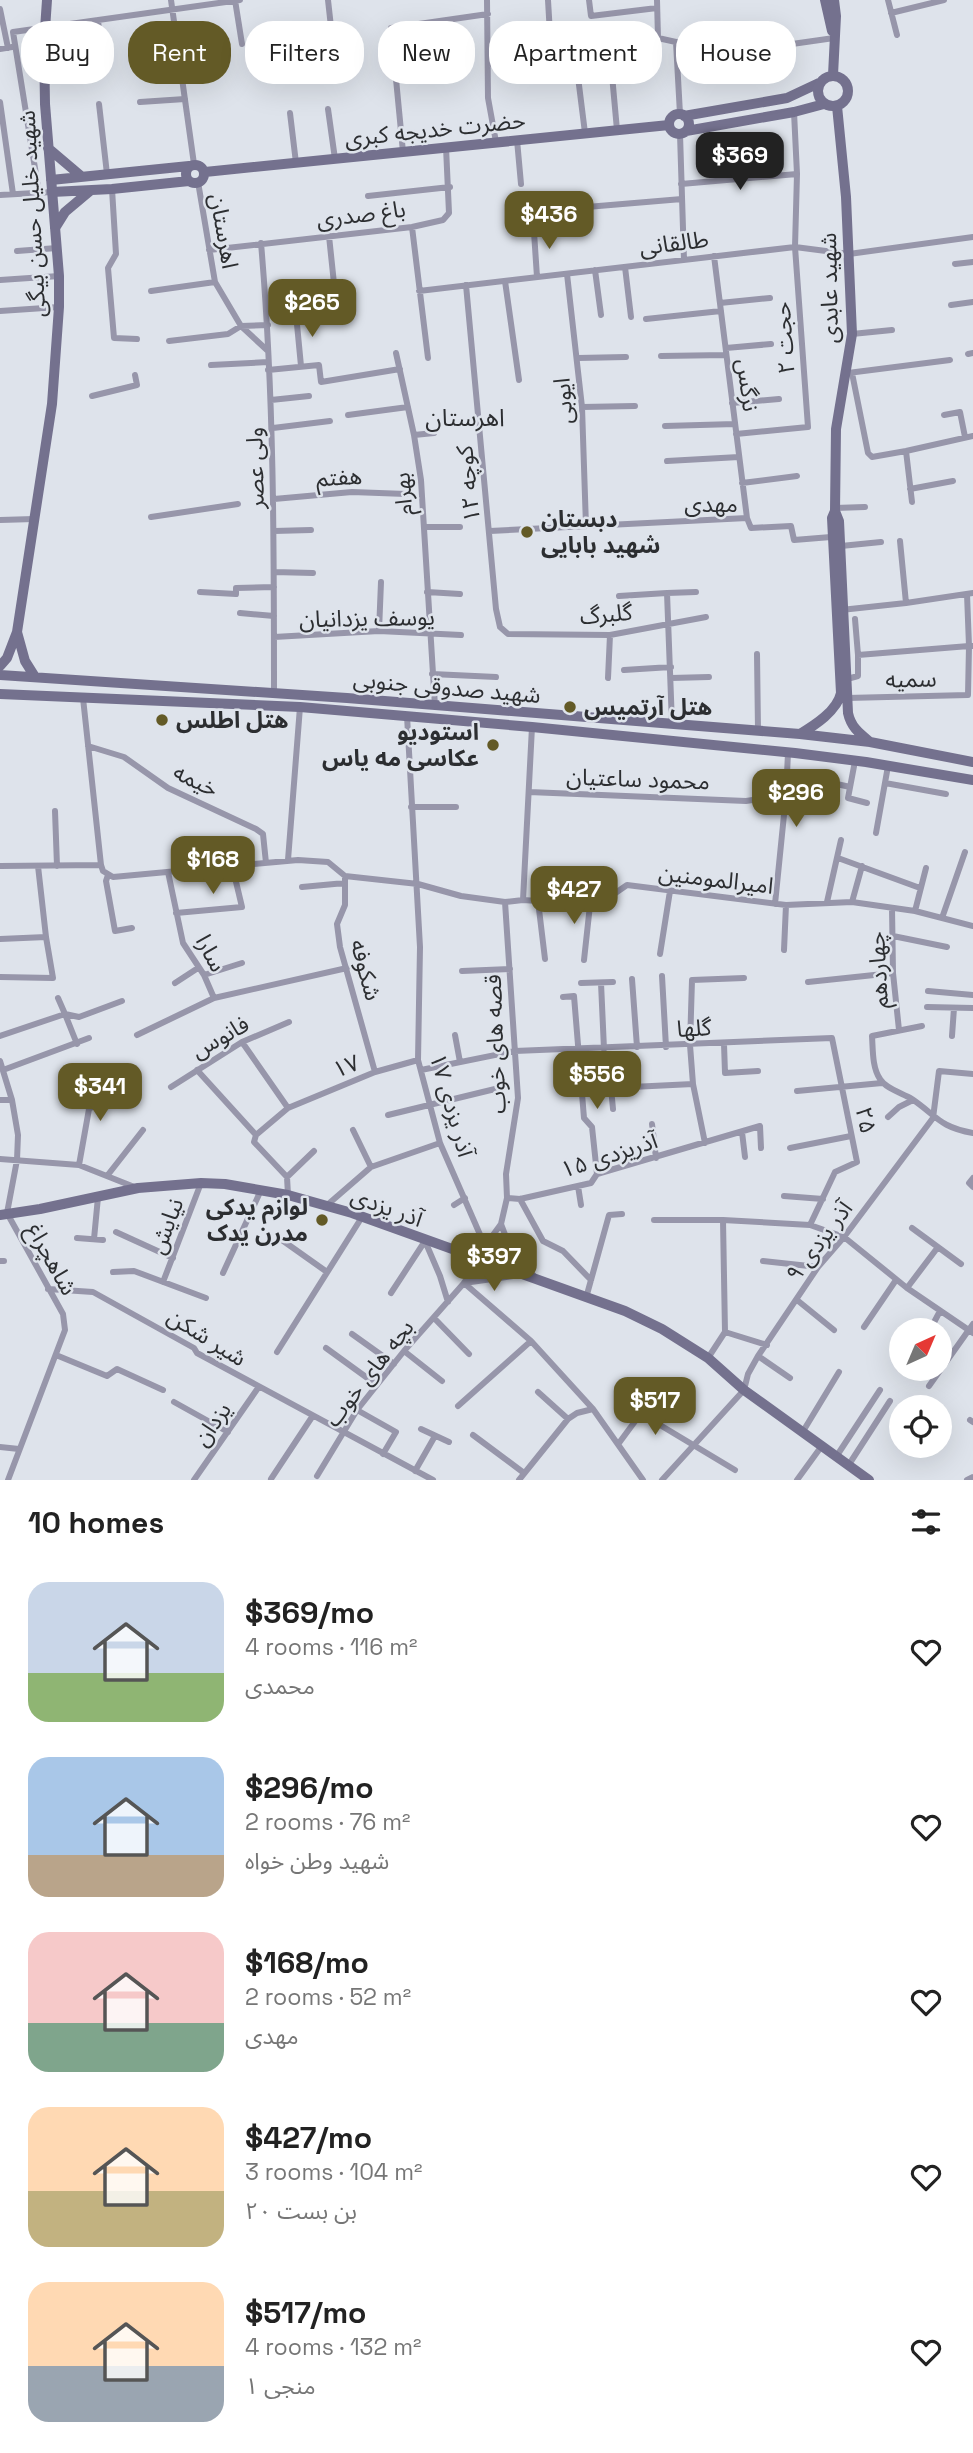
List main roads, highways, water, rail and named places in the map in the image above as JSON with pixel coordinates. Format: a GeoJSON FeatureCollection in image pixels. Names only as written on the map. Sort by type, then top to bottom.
{"type":"FeatureCollection","features":[{"type":"Feature","properties":{"kind":"main road","name":"شهید خلیل حسن بیگی"},"geometry":{"type":"LineString","coordinates":[[17,632],[51,404],[59,307],[60,276],[44,104],[47,0]]}},
{"type":"Feature","properties":{"kind":"main road"},"geometry":{"type":"LineString","coordinates":[[825,0],[834,38]]}},
{"type":"Feature","properties":{"kind":"main road"},"geometry":{"type":"LineString","coordinates":[[833,75],[834,0]]}},
{"type":"Feature","properties":{"kind":"main road"},"geometry":{"type":"LineString","coordinates":[[833,75],[842,79],[848,91],[845,100],[837,106],[824,104],[683,132],[672,132],[668,125],[672,117],[787,97],[833,75]]}},
{"type":"Feature","properties":{"kind":"main road"},"geometry":{"type":"LineString","coordinates":[[819,83],[818,95],[824,104]]}},
{"type":"Feature","properties":{"kind":"main road"},"geometry":{"type":"LineString","coordinates":[[800,93],[808,100],[807,109]]}},
{"type":"Feature","properties":{"kind":"main road","name":"شهید عابدی"},"geometry":{"type":"LineString","coordinates":[[837,106],[846,197],[852,334],[849,373],[836,429],[835,509],[831,537],[850,723],[870,743]]}},
{"type":"Feature","properties":{"kind":"main road"},"geometry":{"type":"LineString","coordinates":[[682,115],[689,123],[683,132]]}},
{"type":"Feature","properties":{"kind":"main road","name":"حضرت خدیجه کبری"},"geometry":{"type":"LineString","coordinates":[[205,172],[668,125]]}},
{"type":"Feature","properties":{"kind":"main road"},"geometry":{"type":"LineString","coordinates":[[48,148],[82,176]]}},
{"type":"Feature","properties":{"kind":"main road"},"geometry":{"type":"LineString","coordinates":[[192,165],[186,175],[194,181]]}},
{"type":"Feature","properties":{"kind":"main road"},"geometry":{"type":"LineString","coordinates":[[51,180],[192,165],[203,168],[205,172],[204,177],[194,181],[52,192]]}},
{"type":"Feature","properties":{"kind":"main road"},"geometry":{"type":"LineString","coordinates":[[55,229],[65,212],[92,190]]}},
{"type":"Feature","properties":{"kind":"main road","name":"شهید عابدی"},"geometry":{"type":"LineString","coordinates":[[800,734],[813,726],[839,699],[841,546],[835,509]]}},
{"type":"Feature","properties":{"kind":"main road"},"geometry":{"type":"LineString","coordinates":[[0,666],[7,658],[17,632]]}},
{"type":"Feature","properties":{"kind":"main road"},"geometry":{"type":"LineString","coordinates":[[17,632],[25,661],[35,677]]}},
{"type":"Feature","properties":{"kind":"main road","name":"شهید صدوقی جنوبی"},"geometry":{"type":"LineString","coordinates":[[0,675],[758,730],[870,743],[973,762]]}},
{"type":"Feature","properties":{"kind":"main road","name":"شهید صدوقی جنوبی"},"geometry":{"type":"LineString","coordinates":[[0,694],[300,707],[532,727],[855,761],[973,780]]}},
{"type":"Feature","properties":{"kind":"main road"},"geometry":{"type":"LineString","coordinates":[[483,723],[484,710]]}},
{"type":"Feature","properties":{"kind":"main road","name":"آذر یزدی"},"geometry":{"type":"LineString","coordinates":[[3,1214],[138,1188],[201,1183],[288,1195],[362,1217],[625,1311],[662,1329],[708,1358],[744,1390],[869,1480]]}},
{"type":"Feature","properties":{"kind":"place","name":"دبستان شهید بابایی"},"geometry":{"type":"Point","coordinates":[527,532]}},
{"type":"Feature","properties":{"kind":"place","name":"هتل آرتمیس"},"geometry":{"type":"Point","coordinates":[570,707]}},
{"type":"Feature","properties":{"kind":"place","name":"هتل اطلس"},"geometry":{"type":"Point","coordinates":[162,720]}},
{"type":"Feature","properties":{"kind":"place","name":"استودیو عکاسی مه یاس"},"geometry":{"type":"Point","coordinates":[493,745]}},
{"type":"Feature","properties":{"kind":"place","name":"لوازم یدکی مدرن یدک"},"geometry":{"type":"Point","coordinates":[322,1220]}},
{"type":"Feature","properties":{"kind":"district","name":"اهرستان"},"geometry":{"type":"Point","coordinates":[465,417]}}]}
